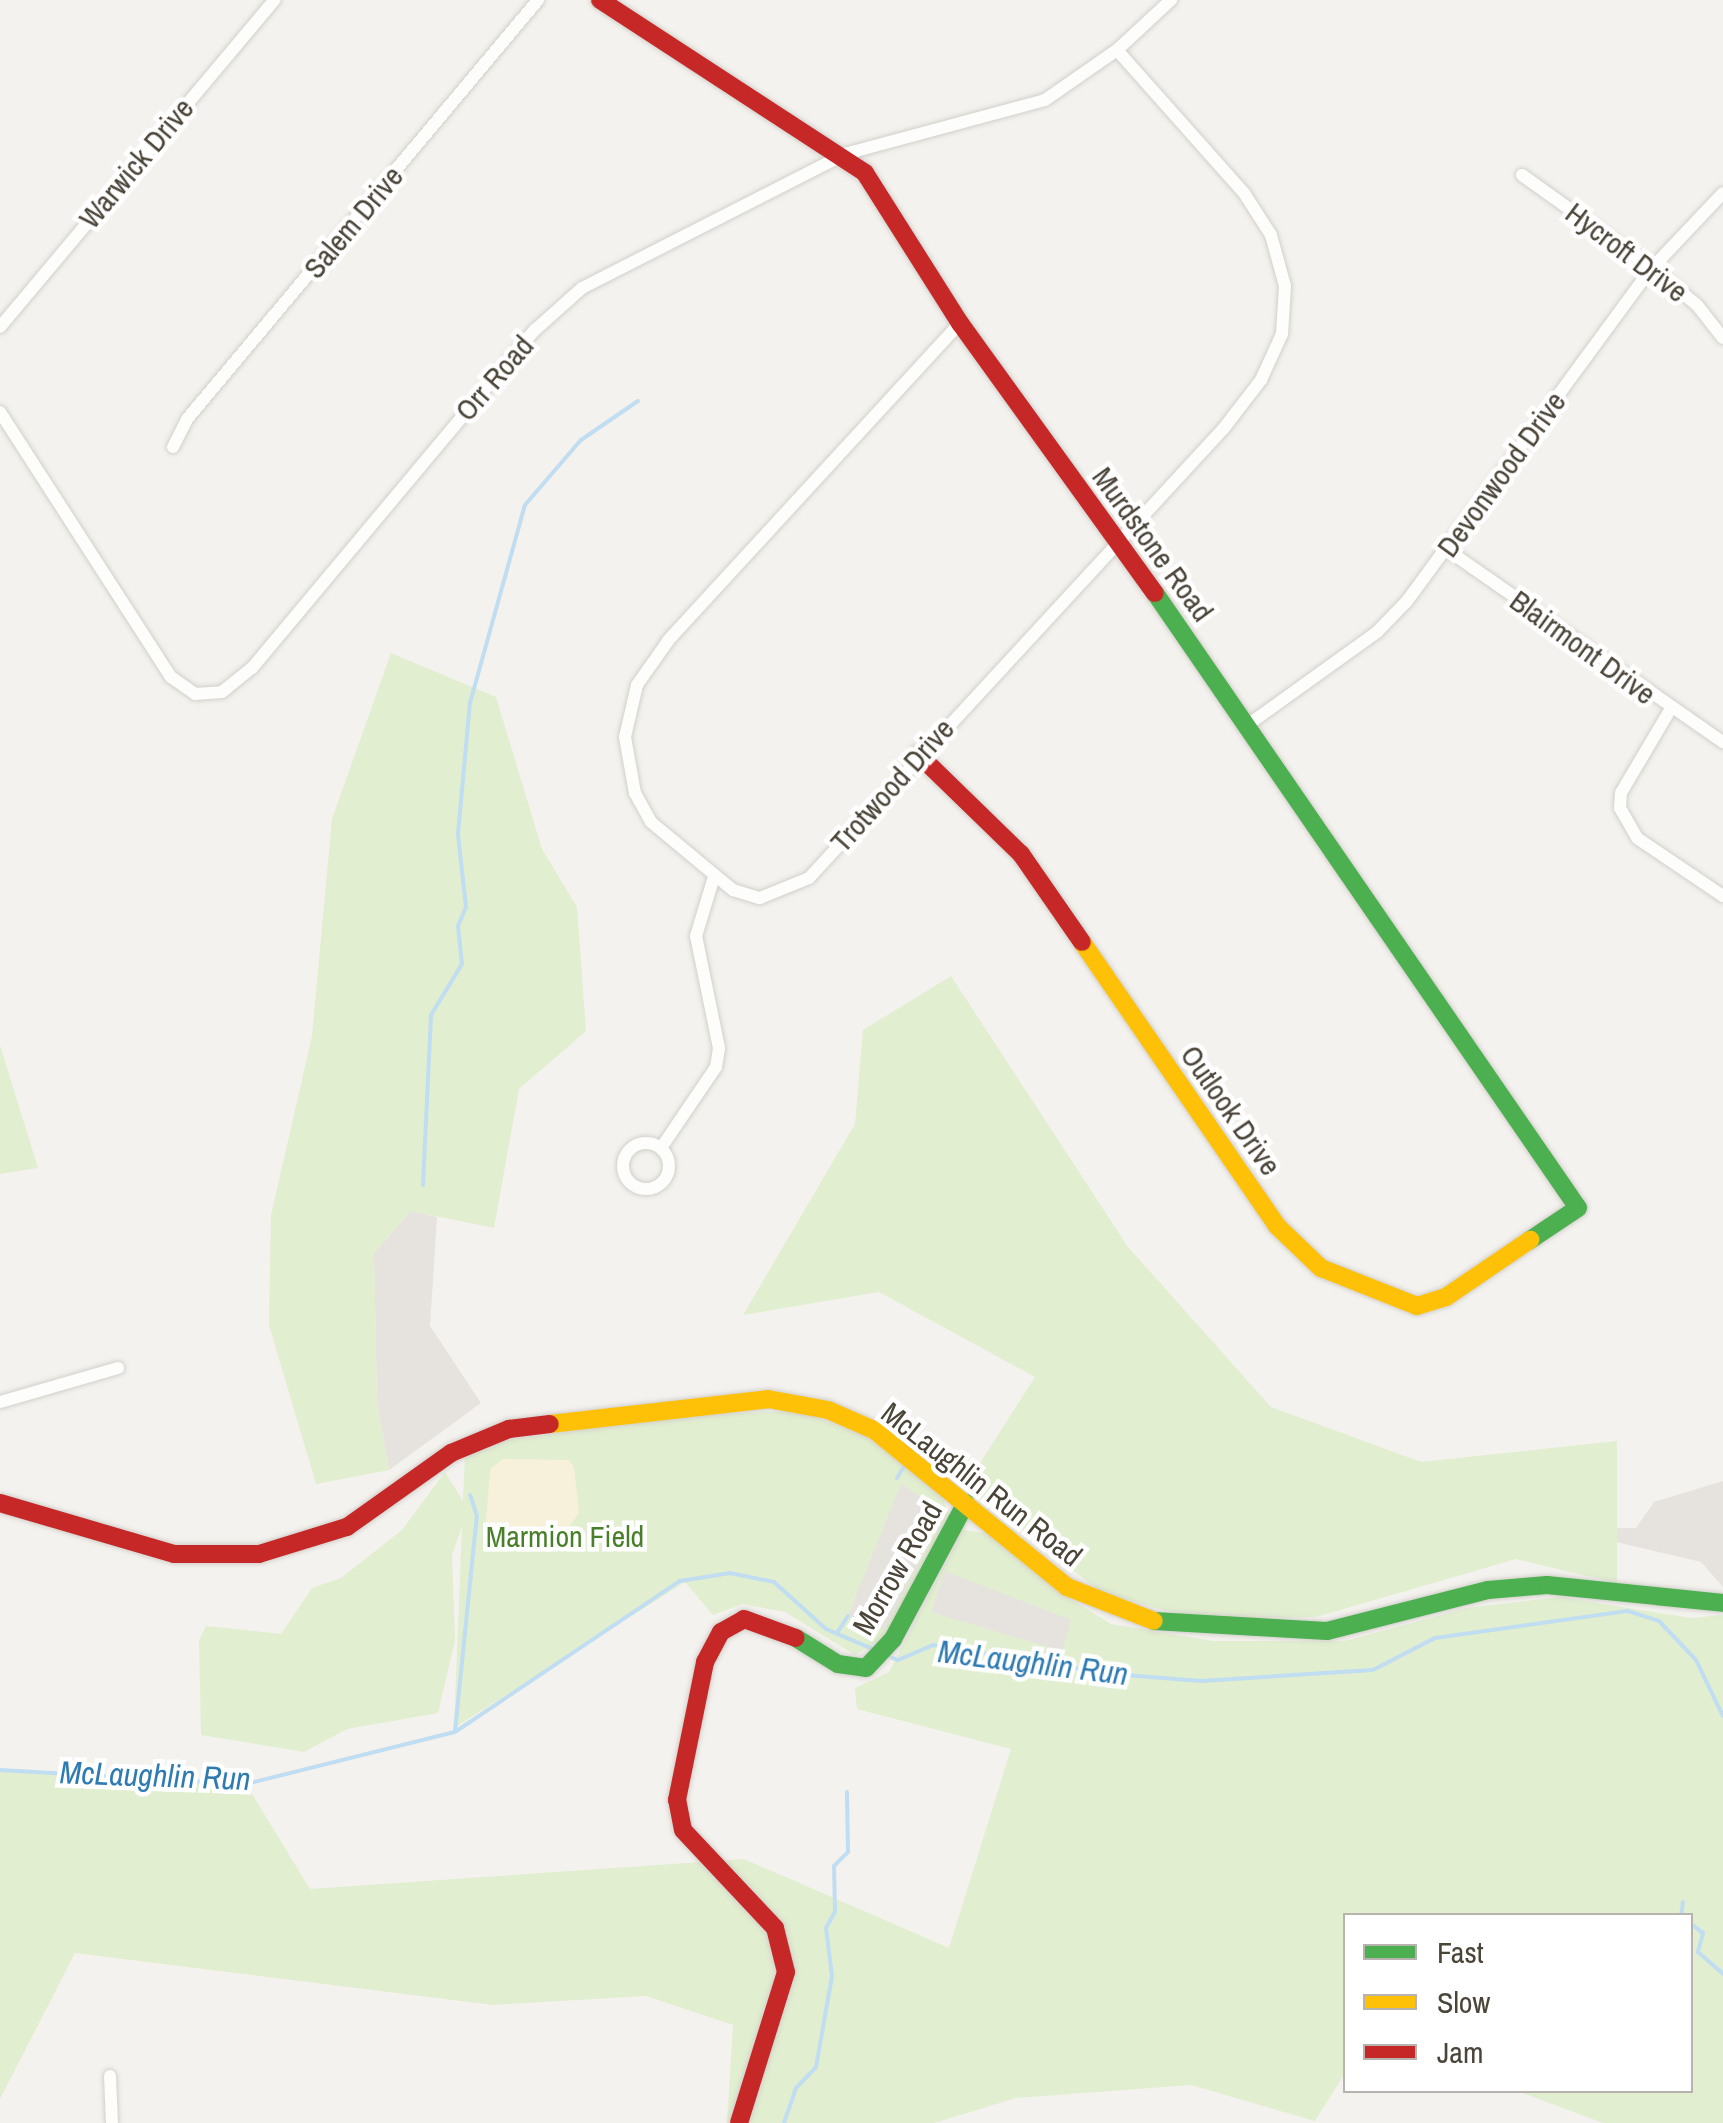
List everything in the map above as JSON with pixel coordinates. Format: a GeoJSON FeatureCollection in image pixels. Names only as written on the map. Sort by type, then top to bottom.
{"type":"FeatureCollection","features":[{"type":"Feature","properties":{"kind":"street","name":"Warwick Drive"},"geometry":{"type":"LineString","coordinates":[[0,327],[274,0]]}},
{"type":"Feature","properties":{"kind":"street","name":"Salem Drive"},"geometry":{"type":"LineString","coordinates":[[173,447],[184,424],[538,0]]}},
{"type":"Feature","properties":{"kind":"street","name":"Murdstone Road"},"geometry":{"type":"LineString","coordinates":[[600,0],[845,154],[865,173],[960,323],[1249,724],[1578,1208]]}},
{"type":"Feature","properties":{"kind":"street","name":"Orr Road"},"geometry":{"type":"LineString","coordinates":[[0,412],[171,677],[195,694],[222,692],[252,668],[535,330],[582,288],[845,154],[1045,100],[1116,50],[1171,0]]}},
{"type":"Feature","properties":{"kind":"street","name":"Trotwood Drive"},"geometry":{"type":"LineString","coordinates":[[960,323],[668,641],[637,685],[625,737],[635,793],[651,822],[714,880],[760,898],[809,878],[1117,538],[1224,428],[1261,380],[1282,334],[1285,286],[1270,235],[1244,194],[1116,50]]}},
{"type":"Feature","properties":{"kind":"street","name":"Hycroft Drive"},"geometry":{"type":"LineString","coordinates":[[1522,175],[1652,268],[1723,338]]}},
{"type":"Feature","properties":{"kind":"street","name":"Devonwood Drive"},"geometry":{"type":"LineString","coordinates":[[1249,724],[1377,632],[1446,549],[1684,227],[1723,193]]}},
{"type":"Feature","properties":{"kind":"street","name":"Blairmont Drive"},"geometry":{"type":"LineString","coordinates":[[1446,549],[1670,710],[1723,742]]}},
{"type":"Feature","properties":{"kind":"street"},"geometry":{"type":"LineString","coordinates":[[1670,710],[1621,792],[1620,808],[1637,838],[1723,896]]}},
{"type":"Feature","properties":{"kind":"street","name":"Outlook Drive"},"geometry":{"type":"LineString","coordinates":[[918,754],[1021,854],[1278,1226],[1321,1268],[1416,1306],[1446,1297],[1578,1208]]}},
{"type":"Feature","properties":{"kind":"street"},"geometry":{"type":"LineString","coordinates":[[661,1148],[716,1067],[718,1048],[696,936],[714,880]]}},
{"type":"Feature","properties":{"kind":"street"},"geometry":{"type":"LineString","coordinates":[[0,1402],[118,1368]]}},
{"type":"Feature","properties":{"kind":"street","name":"McLaughlin Run Road"},"geometry":{"type":"LineString","coordinates":[[0,1503],[160,1551],[259,1554],[347,1528],[435,1462],[499,1432],[749,1399],[812,1406],[850,1418],[896,1445],[1067,1587],[1121,1613],[1168,1626],[1327,1631],[1488,1590],[1547,1585],[1723,1602]]}},
{"type":"Feature","properties":{"kind":"street","name":"Morrow Road"},"geometry":{"type":"LineString","coordinates":[[740,2123],[786,1972],[784,1951],[762,1908],[683,1830],[678,1800],[700,1680],[721,1632],[744,1619],[776,1626],[852,1669],[872,1663],[888,1646],[966,1503]]}},
{"type":"Feature","properties":{"kind":"street"},"geometry":{"type":"LineString","coordinates":[[110,2076],[112,2123]]}},
{"type":"Feature","properties":{"kind":"shaded area"},"geometry":{"type":"Polygon","coordinates":[[[411,1211],[437,1217],[430,1326],[481,1403],[389,1470],[377,1402],[374,1253],[411,1211]]]}},
{"type":"Feature","properties":{"kind":"shaded area"},"geometry":{"type":"Polygon","coordinates":[[[1723,1481],[1723,1587],[1701,1562],[1612,1541],[1613,1528],[1636,1528],[1654,1502],[1723,1481]]]}},
{"type":"Feature","properties":{"kind":"shaded area"},"geometry":{"type":"Polygon","coordinates":[[[901,1484],[945,1512],[884,1629],[848,1616],[901,1484]]]}},
{"type":"Feature","properties":{"kind":"shaded area"},"geometry":{"type":"Polygon","coordinates":[[[945,1571],[1071,1620],[1062,1651],[931,1612],[945,1571]]]}},
{"type":"Feature","properties":{"kind":"green space"},"geometry":{"type":"Polygon","coordinates":[[[391,653],[496,697],[542,849],[577,907],[586,1031],[519,1089],[494,1228],[411,1211],[374,1253],[377,1402],[389,1470],[316,1484],[269,1325],[271,1215],[312,1036],[332,819],[391,653]]]}},
{"type":"Feature","properties":{"kind":"green space"},"geometry":{"type":"Polygon","coordinates":[[[951,976],[1128,1247],[1271,1407],[1421,1462],[1617,1441],[1617,1583],[1516,1559],[1316,1617],[1198,1619],[1103,1594],[966,1485],[1035,1377],[879,1292],[743,1315],[855,1124],[863,1030],[951,976]]]}},
{"type":"Feature","properties":{"kind":"green space"},"geometry":{"type":"Polygon","coordinates":[[[0,1045],[38,1168],[0,1174],[0,1045]]]}},
{"type":"Feature","properties":{"kind":"green space","name":"Marmion Field"},"geometry":{"type":"Polygon","coordinates":[[[800,1411],[864,1435],[940,1491],[950,1517],[892,1633],[855,1655],[785,1612],[742,1604],[713,1615],[685,1582],[454,1728],[462,1526],[452,1555],[455,1641],[438,1713],[347,1729],[304,1752],[201,1735],[199,1640],[206,1626],[281,1634],[312,1588],[341,1578],[402,1530],[445,1472],[463,1501],[465,1457],[505,1440],[707,1414],[800,1411]]]}},
{"type":"Feature","properties":{"kind":"green space"},"geometry":{"type":"Polygon","coordinates":[[[963,1530],[990,1534],[1059,1592],[1111,1624],[1213,1641],[1345,1641],[1467,1608],[1560,1597],[1691,1618],[1723,1615],[1723,2123],[1603,2123],[1522,2093],[1693,2093],[1693,1913],[1343,1913],[1343,2076],[1315,2121],[1191,2085],[1016,2098],[934,2123],[727,2123],[733,2025],[646,1996],[493,2005],[75,1953],[0,2099],[0,1770],[246,1784],[310,1889],[744,1859],[949,1948],[1011,1749],[857,1709],[855,1688],[889,1672],[963,1530]]]}},
{"type":"Feature","properties":{"kind":"sand"},"geometry":{"type":"Polygon","coordinates":[[[503,1459],[569,1460],[574,1467],[579,1513],[560,1540],[516,1551],[485,1536],[490,1469],[503,1459]]]}},
{"type":"Feature","properties":{"kind":"waterway"},"geometry":{"type":"LineString","coordinates":[[423,1185],[431,1015],[462,964],[458,926],[466,907],[458,834],[470,703],[525,505],[581,440],[638,401]]}},
{"type":"Feature","properties":{"kind":"waterway"},"geometry":{"type":"LineString","coordinates":[[897,1478],[906,1463]]}},
{"type":"Feature","properties":{"kind":"waterway"},"geometry":{"type":"LineString","coordinates":[[455,1731],[477,1516],[470,1495]]}},
{"type":"Feature","properties":{"kind":"waterway","name":"McLaughlin Run"},"geometry":{"type":"LineString","coordinates":[[0,1770],[246,1784],[455,1732],[680,1581],[730,1573],[774,1582],[826,1629],[875,1650]]}},
{"type":"Feature","properties":{"kind":"waterway","name":"McLaughlin Run"},"geometry":{"type":"LineString","coordinates":[[888,1656],[898,1660],[933,1645],[1113,1674],[1201,1681],[1373,1670],[1435,1638],[1628,1611],[1659,1621],[1696,1660],[1723,1716]]}},
{"type":"Feature","properties":{"kind":"waterway"},"geometry":{"type":"LineString","coordinates":[[837,1633],[848,1616]]}},
{"type":"Feature","properties":{"kind":"waterway"},"geometry":{"type":"LineString","coordinates":[[784,2123],[796,2088],[816,2067],[832,1976],[826,1928],[835,1912],[834,1866],[848,1852],[847,1792]]}},
{"type":"Feature","properties":{"kind":"waterway"},"geometry":{"type":"LineString","coordinates":[[1681,1913],[1683,1902]]}},
{"type":"Feature","properties":{"kind":"waterway"},"geometry":{"type":"LineString","coordinates":[[1693,1925],[1703,1933],[1698,1952],[1723,1974]]}},
{"type":"Feature","properties":{"kind":"traffic: fast"},"geometry":{"type":"LineString","coordinates":[[1155,593],[1578,1208],[1530,1240]]}},
{"type":"Feature","properties":{"kind":"traffic: fast"},"geometry":{"type":"LineString","coordinates":[[796,1638],[838,1664],[866,1668],[893,1639],[966,1503]]}},
{"type":"Feature","properties":{"kind":"traffic: fast"},"geometry":{"type":"LineString","coordinates":[[1154,1621],[1327,1631],[1488,1590],[1547,1585],[1723,1603]]}},
{"type":"Feature","properties":{"kind":"traffic: slow"},"geometry":{"type":"LineString","coordinates":[[1082,942],[1277,1226],[1321,1268],[1417,1306],[1446,1297],[1530,1240]]}},
{"type":"Feature","properties":{"kind":"traffic: slow"},"geometry":{"type":"LineString","coordinates":[[550,1424],[768,1399],[828,1410],[874,1430],[1067,1587],[1154,1621]]}},
{"type":"Feature","properties":{"kind":"traffic: jam"},"geometry":{"type":"LineString","coordinates":[[600,0],[865,173],[960,323],[1155,593]]}},
{"type":"Feature","properties":{"kind":"traffic: jam"},"geometry":{"type":"LineString","coordinates":[[918,754],[1021,854],[1082,942]]}},
{"type":"Feature","properties":{"kind":"traffic: jam"},"geometry":{"type":"LineString","coordinates":[[0,1503],[174,1554],[259,1554],[347,1527],[451,1453],[509,1429],[550,1424]]}},
{"type":"Feature","properties":{"kind":"traffic: jam"},"geometry":{"type":"LineString","coordinates":[[739,2123],[786,1972],[775,1928],[683,1830],[677,1800],[705,1662],[721,1632],[744,1619],[796,1638]]}}]}
